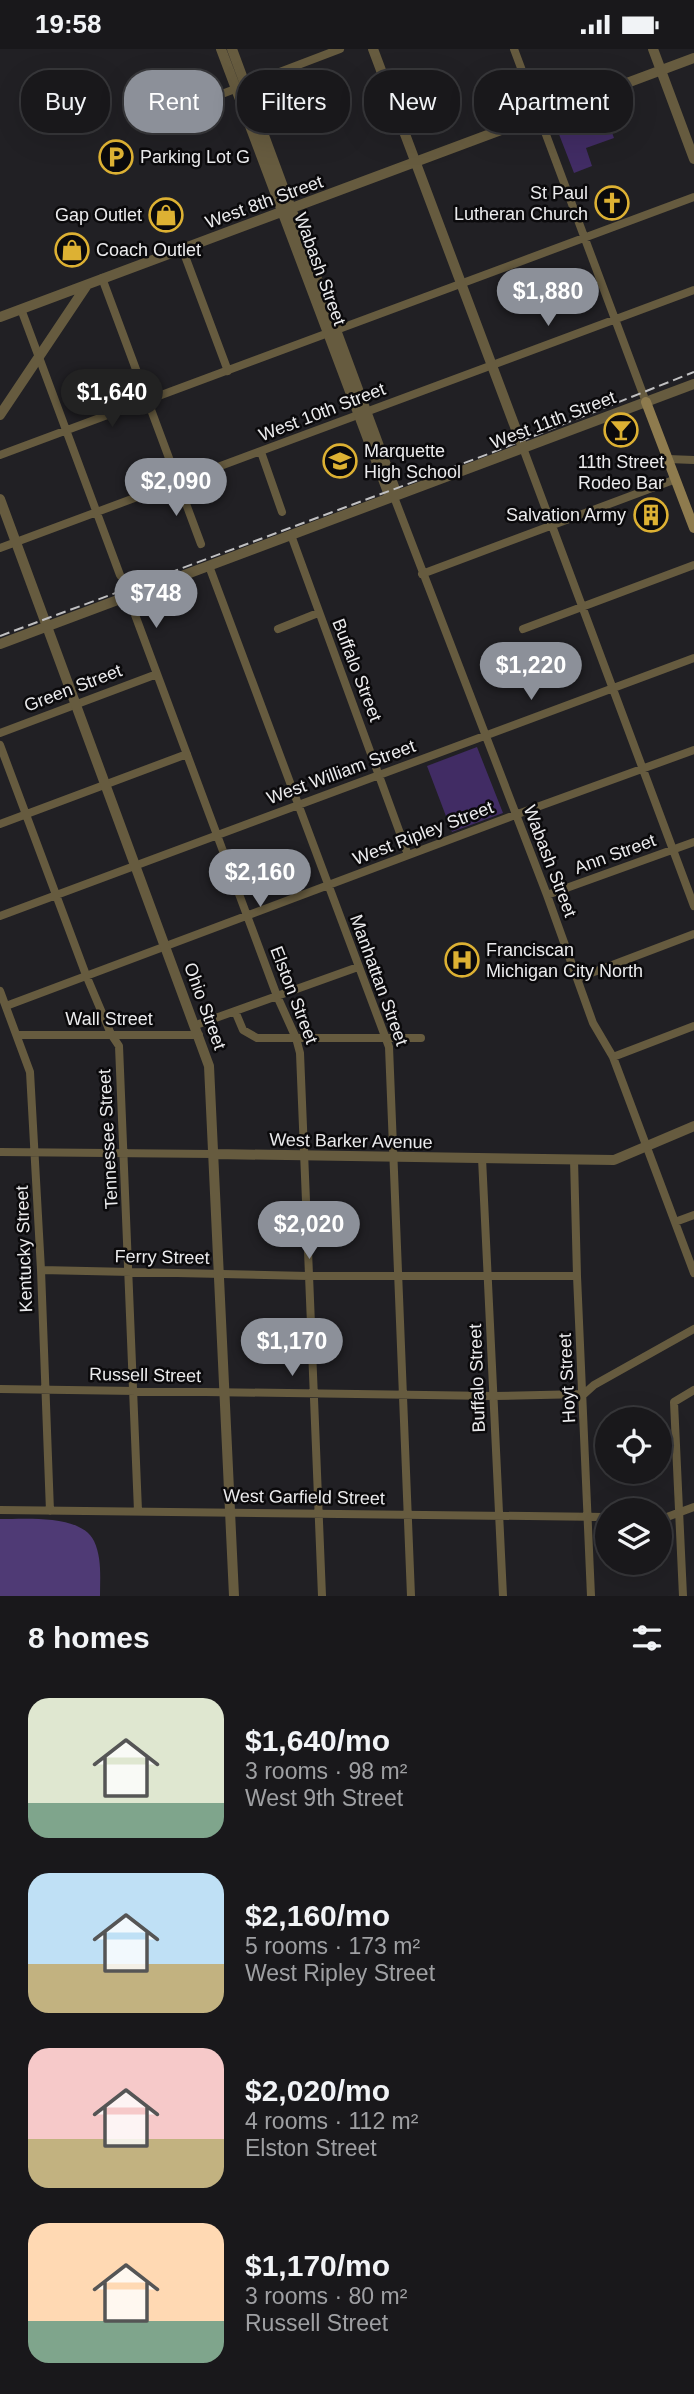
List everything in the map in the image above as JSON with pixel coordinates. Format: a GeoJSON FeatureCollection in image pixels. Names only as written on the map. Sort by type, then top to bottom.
{"type":"FeatureCollection","features":[{"type":"Feature","properties":{"kind":"main road"},"geometry":{"type":"LineString","coordinates":[[646,402],[694,528]]}},
{"type":"Feature","properties":{"kind":"street","name":"Wabash Street"},"geometry":{"type":"LineString","coordinates":[[221,49],[237,79]]}},
{"type":"Feature","properties":{"kind":"street","name":"Wabash Street"},"geometry":{"type":"LineString","coordinates":[[232,49],[237,70]]}},
{"type":"Feature","properties":{"kind":"street"},"geometry":{"type":"LineString","coordinates":[[286,70],[341,49]]}},
{"type":"Feature","properties":{"kind":"street"},"geometry":{"type":"LineString","coordinates":[[373,49],[694,906]]}},
{"type":"Feature","properties":{"kind":"street"},"geometry":{"type":"LineString","coordinates":[[514,49],[522,70]]}},
{"type":"Feature","properties":{"kind":"street"},"geometry":{"type":"LineString","coordinates":[[653,49],[694,159]]}},
{"type":"Feature","properties":{"kind":"street","name":"West 8th Street"},"geometry":{"type":"LineString","coordinates":[[633,82],[694,58]]}},
{"type":"Feature","properties":{"kind":"street","name":"Wabash Street"},"geometry":{"type":"LineString","coordinates":[[258,133],[287,210],[338,330],[363,413]]}},
{"type":"Feature","properties":{"kind":"street","name":"West 8th Street"},"geometry":{"type":"LineString","coordinates":[[0,317],[498,133]]}},
{"type":"Feature","properties":{"kind":"street"},"geometry":{"type":"LineString","coordinates":[[545,133],[586,236],[646,402]]}},
{"type":"Feature","properties":{"kind":"street"},"geometry":{"type":"LineString","coordinates":[[0,455],[694,197]]}},
{"type":"Feature","properties":{"kind":"street","name":"Wabash Street"},"geometry":{"type":"LineString","coordinates":[[287,210],[327,334],[396,492],[394,497],[422,574],[547,895],[593,1023],[613,1057],[694,1273]]}},
{"type":"Feature","properties":{"kind":"street"},"geometry":{"type":"LineString","coordinates":[[182,249],[228,371]]}},
{"type":"Feature","properties":{"kind":"street"},"geometry":{"type":"LineString","coordinates":[[102,278],[201,544]]}},
{"type":"Feature","properties":{"kind":"street"},"geometry":{"type":"LineString","coordinates":[[0,415],[87,284]]}},
{"type":"Feature","properties":{"kind":"street","name":"West 10th Street"},"geometry":{"type":"LineString","coordinates":[[0,548],[694,289]]}},
{"type":"Feature","properties":{"kind":"street"},"geometry":{"type":"LineString","coordinates":[[21,309],[120,575]]}},
{"type":"Feature","properties":{"kind":"street","name":"West 11th Street"},"geometry":{"type":"LineString","coordinates":[[0,644],[694,384]]}},
{"type":"Feature","properties":{"kind":"street"},"geometry":{"type":"LineString","coordinates":[[261,452],[282,512]]}},
{"type":"Feature","properties":{"kind":"street"},"geometry":{"type":"LineString","coordinates":[[668,459],[694,460]]}},
{"type":"Feature","properties":{"kind":"street"},"geometry":{"type":"LineString","coordinates":[[422,574],[676,479]]}},
{"type":"Feature","properties":{"kind":"street","name":"Ohio Street"},"geometry":{"type":"LineString","coordinates":[[0,499],[207,1054],[211,1079],[234,1596]]}},
{"type":"Feature","properties":{"kind":"street","name":"Buffalo Street"},"geometry":{"type":"LineString","coordinates":[[290,535],[408,855]]}},
{"type":"Feature","properties":{"kind":"street"},"geometry":{"type":"LineString","coordinates":[[523,629],[694,565]]}},
{"type":"Feature","properties":{"kind":"street","name":"Manhattan Street"},"geometry":{"type":"LineString","coordinates":[[209,566],[389,1047],[411,1596]]}},
{"type":"Feature","properties":{"kind":"street","name":"Elston Street"},"geometry":{"type":"LineString","coordinates":[[128,596],[300,1053],[322,1596]]}},
{"type":"Feature","properties":{"kind":"street"},"geometry":{"type":"LineString","coordinates":[[278,629],[318,613]]}},
{"type":"Feature","properties":{"kind":"street","name":"West William Street"},"geometry":{"type":"LineString","coordinates":[[0,916],[694,658]]}},
{"type":"Feature","properties":{"kind":"street","name":"Green Street"},"geometry":{"type":"LineString","coordinates":[[0,733],[157,674]]}},
{"type":"Feature","properties":{"kind":"street","name":"Tennessee Street"},"geometry":{"type":"LineString","coordinates":[[0,745],[86,975],[111,1034],[119,1046],[138,1511]]}},
{"type":"Feature","properties":{"kind":"street","name":"West Ripley Street"},"geometry":{"type":"LineString","coordinates":[[6,1006],[694,750]]}},
{"type":"Feature","properties":{"kind":"street"},"geometry":{"type":"LineString","coordinates":[[0,824],[187,754]]}},
{"type":"Feature","properties":{"kind":"street","name":"Ann Street"},"geometry":{"type":"LineString","coordinates":[[547,895],[694,842]]}},
{"type":"Feature","properties":{"kind":"street"},"geometry":{"type":"LineString","coordinates":[[578,978],[694,934]]}},
{"type":"Feature","properties":{"kind":"street"},"geometry":{"type":"LineString","coordinates":[[197,1030],[235,1011],[358,967]]}},
{"type":"Feature","properties":{"kind":"street","name":"Kentucky Street"},"geometry":{"type":"LineString","coordinates":[[0,991],[30,1072],[50,1511]]}},
{"type":"Feature","properties":{"kind":"street"},"geometry":{"type":"LineString","coordinates":[[235,1011],[243,1030],[257,1038],[421,1038]]}},
{"type":"Feature","properties":{"kind":"street"},"geometry":{"type":"LineString","coordinates":[[613,1057],[694,1025]]}},
{"type":"Feature","properties":{"kind":"street","name":"Wall Street"},"geometry":{"type":"LineString","coordinates":[[18,1035],[197,1030]]}},
{"type":"Feature","properties":{"kind":"street","name":"West Barker Avenue"},"geometry":{"type":"LineString","coordinates":[[0,1152],[614,1160],[694,1126]]}},
{"type":"Feature","properties":{"kind":"street","name":"Buffalo Street"},"geometry":{"type":"LineString","coordinates":[[482,1158],[503,1596]]}},
{"type":"Feature","properties":{"kind":"street","name":"Hoyt Street"},"geometry":{"type":"LineString","coordinates":[[574,1159],[592,1596]]}},
{"type":"Feature","properties":{"kind":"street"},"geometry":{"type":"LineString","coordinates":[[675,1222],[694,1215]]}},
{"type":"Feature","properties":{"kind":"street","name":"Ferry Street"},"geometry":{"type":"LineString","coordinates":[[41,1270],[308,1276],[577,1276]]}},
{"type":"Feature","properties":{"kind":"street"},"geometry":{"type":"LineString","coordinates":[[584,1394],[594,1385],[694,1329]]}},
{"type":"Feature","properties":{"kind":"street","name":"Russell Street"},"geometry":{"type":"LineString","coordinates":[[0,1389],[493,1396],[584,1394]]}},
{"type":"Feature","properties":{"kind":"street"},"geometry":{"type":"LineString","coordinates":[[683,1596],[674,1402],[694,1390]]}},
{"type":"Feature","properties":{"kind":"street"},"geometry":{"type":"LineString","coordinates":[[672,1514],[694,1507]]}},
{"type":"Feature","properties":{"kind":"street","name":"West Garfield Street"},"geometry":{"type":"LineString","coordinates":[[0,1510],[595,1517]]}},
{"type":"Feature","properties":{"kind":"shaded area"},"geometry":{"type":"Polygon","coordinates":[[[558,133],[612,133],[614,138],[586,148],[592,166],[574,173],[558,133]]]}},
{"type":"Feature","properties":{"kind":"shaded area"},"geometry":{"type":"Polygon","coordinates":[[[477,747],[503,813],[452,832],[427,766],[477,747]]]}},
{"type":"Feature","properties":{"kind":"shaded area"},"geometry":{"type":"Polygon","coordinates":[[[0,1519],[52,1520],[77,1526],[87,1532],[94,1541],[98,1554],[100,1596],[0,1596],[0,1519]]]}},
{"type":"Feature","properties":{"kind":"railway"},"geometry":{"type":"LineString","coordinates":[[0,636],[491,453],[694,372]]}},
{"type":"Feature","properties":{"kind":"place","name":"Parking Lot G"},"geometry":{"type":"Point","coordinates":[116,157]}},
{"type":"Feature","properties":{"kind":"place","name":"St Paul Lutheran Church"},"geometry":{"type":"Point","coordinates":[612,203]}},
{"type":"Feature","properties":{"kind":"place","name":"Gap Outlet"},"geometry":{"type":"Point","coordinates":[166,215]}},
{"type":"Feature","properties":{"kind":"place","name":"Coach Outlet"},"geometry":{"type":"Point","coordinates":[72,250]}},
{"type":"Feature","properties":{"kind":"place","name":"11th Street Rodeo Bar"},"geometry":{"type":"Point","coordinates":[621,430]}},
{"type":"Feature","properties":{"kind":"place","name":"Marquette High School"},"geometry":{"type":"Point","coordinates":[340,461]}},
{"type":"Feature","properties":{"kind":"place","name":"Salvation Army"},"geometry":{"type":"Point","coordinates":[651,515]}},
{"type":"Feature","properties":{"kind":"place","name":"Franciscan Michigan City North"},"geometry":{"type":"Point","coordinates":[462,960]}}]}
